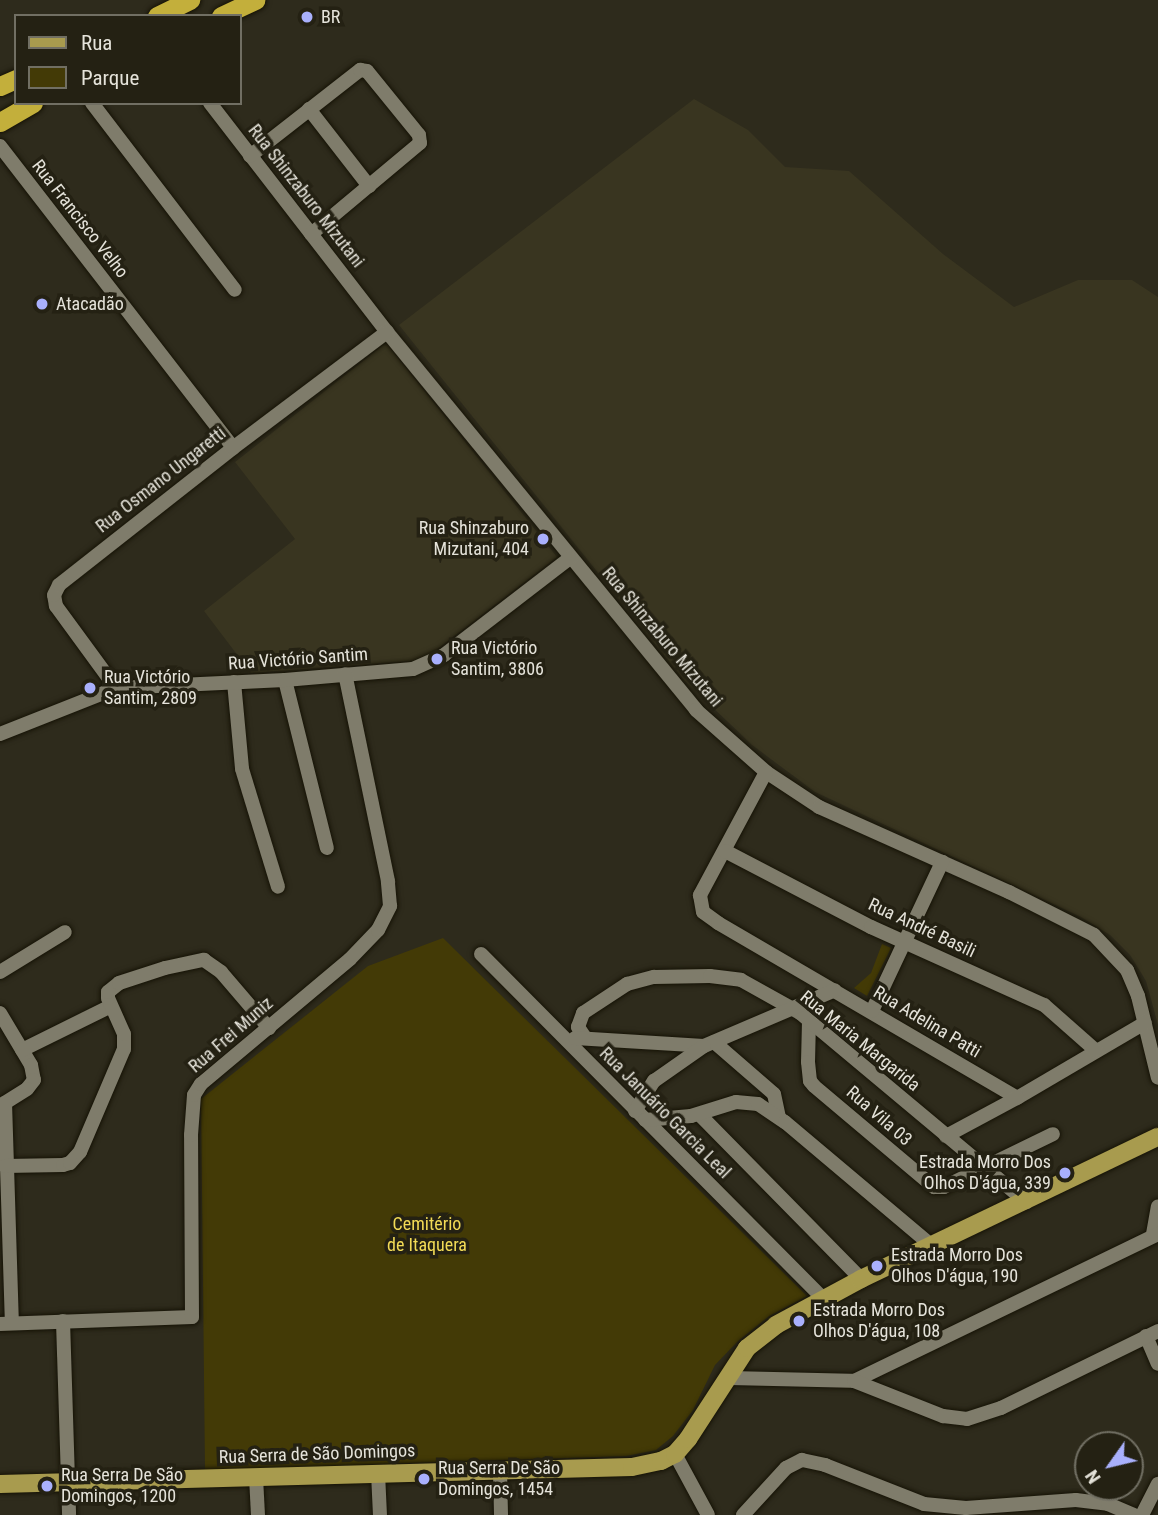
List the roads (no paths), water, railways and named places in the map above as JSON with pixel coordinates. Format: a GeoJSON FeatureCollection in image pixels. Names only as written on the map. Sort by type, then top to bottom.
{"type":"FeatureCollection","features":[{"type":"Feature","properties":{"kind":"highway"},"geometry":{"type":"LineString","coordinates":[[161,14],[190,0]]}},
{"type":"Feature","properties":{"kind":"highway"},"geometry":{"type":"LineString","coordinates":[[225,14],[255,0]]}},
{"type":"Feature","properties":{"kind":"highway"},"geometry":{"type":"LineString","coordinates":[[0,121],[29,105]]}},
{"type":"Feature","properties":{"kind":"main road"},"geometry":{"type":"LineString","coordinates":[[675,1454],[688,1439],[737,1359],[759,1337],[823,1298],[1158,1137]]}},
{"type":"Feature","properties":{"kind":"main road","name":"Rua Serra de São Domingos"},"geometry":{"type":"LineString","coordinates":[[0,1484],[632,1467],[661,1461],[675,1454]]}},
{"type":"Feature","properties":{"kind":"street"},"geometry":{"type":"LineString","coordinates":[[250,156],[356,72],[367,71],[419,135],[420,143],[311,234]]}},
{"type":"Feature","properties":{"kind":"street"},"geometry":{"type":"LineString","coordinates":[[94,105],[235,290]]}},
{"type":"Feature","properties":{"kind":"street","name":"Rua Shinzaburo Mizutani"},"geometry":{"type":"LineString","coordinates":[[212,105],[387,332],[696,710],[766,772],[819,807],[1094,935],[1127,970],[1145,1023],[1158,1078]]}},
{"type":"Feature","properties":{"kind":"street"},"geometry":{"type":"LineString","coordinates":[[309,109],[369,186]]}},
{"type":"Feature","properties":{"kind":"street","name":"Rua Francisco Velho"},"geometry":{"type":"LineString","coordinates":[[0,146],[233,448]]}},
{"type":"Feature","properties":{"kind":"street","name":"Rua Osmano Ungaretti"},"geometry":{"type":"LineString","coordinates":[[116,688],[56,607],[55,590],[233,448],[387,332]]}},
{"type":"Feature","properties":{"kind":"street","name":"Rua Victório Santim"},"geometry":{"type":"LineString","coordinates":[[0,734],[116,688],[285,680],[403,670],[430,663],[570,558]]}},
{"type":"Feature","properties":{"kind":"street","name":"Rua Frei Muniz"},"geometry":{"type":"LineString","coordinates":[[63,1321],[192,1317],[191,1126],[194,1095],[201,1084],[367,943],[386,918],[390,906],[388,881],[345,674]]}},
{"type":"Feature","properties":{"kind":"street"},"geometry":{"type":"LineString","coordinates":[[285,680],[327,848]]}},
{"type":"Feature","properties":{"kind":"street"},"geometry":{"type":"LineString","coordinates":[[234,682],[242,769],[278,887]]}},
{"type":"Feature","properties":{"kind":"street"},"geometry":{"type":"LineString","coordinates":[[725,851],[766,772]]}},
{"type":"Feature","properties":{"kind":"street","name":"Rua Adelina Patti"},"geometry":{"type":"LineString","coordinates":[[725,851],[700,895],[703,912],[1017,1098]]}},
{"type":"Feature","properties":{"kind":"street","name":"Rua André Basili"},"geometry":{"type":"LineString","coordinates":[[725,851],[904,943],[1044,1005],[1095,1050]]}},
{"type":"Feature","properties":{"kind":"street"},"geometry":{"type":"LineString","coordinates":[[872,1011],[942,862]]}},
{"type":"Feature","properties":{"kind":"street"},"geometry":{"type":"LineString","coordinates":[[0,972],[65,932]]}},
{"type":"Feature","properties":{"kind":"street","name":"Rua Januário Garcia Leal"},"geometry":{"type":"LineString","coordinates":[[481,954],[823,1298]]}},
{"type":"Feature","properties":{"kind":"street"},"geometry":{"type":"LineString","coordinates":[[5,1167],[63,1165],[70,1163],[80,1152],[124,1049],[124,1034],[111,1006],[108,992],[119,983],[176,965],[204,960],[220,972],[269,1028]]}},
{"type":"Feature","properties":{"kind":"street","name":"Rua Maria Margarida"},"geometry":{"type":"LineString","coordinates":[[581,1031],[583,1013],[627,984],[653,978],[710,976],[741,980],[792,1008],[809,1021],[1026,1202]]}},
{"type":"Feature","properties":{"kind":"street"},"geometry":{"type":"LineString","coordinates":[[835,990],[709,1044],[654,1082],[640,1115],[699,1114],[736,1102],[748,1101],[779,1117],[931,1245]]}},
{"type":"Feature","properties":{"kind":"street"},"geometry":{"type":"LineString","coordinates":[[22,1050],[111,1006]]}},
{"type":"Feature","properties":{"kind":"street"},"geometry":{"type":"LineString","coordinates":[[0,1013],[22,1050],[34,1080],[27,1089],[2,1104],[6,1323],[63,1321],[69,1515]]}},
{"type":"Feature","properties":{"kind":"street","name":"Rua Vila 03"},"geometry":{"type":"LineString","coordinates":[[809,1021],[810,1081],[919,1175],[938,1188],[1052,1134]]}},
{"type":"Feature","properties":{"kind":"street"},"geometry":{"type":"LineString","coordinates":[[946,1136],[1145,1023]]}},
{"type":"Feature","properties":{"kind":"street"},"geometry":{"type":"LineString","coordinates":[[566,1040],[581,1031],[709,1044],[774,1094],[779,1117]]}},
{"type":"Feature","properties":{"kind":"street"},"geometry":{"type":"LineString","coordinates":[[699,1114],[861,1279]]}},
{"type":"Feature","properties":{"kind":"street"},"geometry":{"type":"LineString","coordinates":[[854,1381],[1156,1234],[1158,1206]]}},
{"type":"Feature","properties":{"kind":"street"},"geometry":{"type":"LineString","coordinates":[[726,1378],[854,1381],[943,1416],[967,1419],[1000,1408],[1152,1334],[1158,1364]]}},
{"type":"Feature","properties":{"kind":"street"},"geometry":{"type":"LineString","coordinates":[[675,1454],[708,1515]]}},
{"type":"Feature","properties":{"kind":"street"},"geometry":{"type":"LineString","coordinates":[[743,1515],[786,1468],[802,1461],[825,1465],[924,1504],[966,1508],[1076,1500],[1108,1504],[1134,1515]]}},
{"type":"Feature","properties":{"kind":"street"},"geometry":{"type":"LineString","coordinates":[[500,1470],[501,1515]]}},
{"type":"Feature","properties":{"kind":"street"},"geometry":{"type":"LineString","coordinates":[[378,1473],[380,1515]]}},
{"type":"Feature","properties":{"kind":"street"},"geometry":{"type":"LineString","coordinates":[[256,1477],[258,1515]]}},
{"type":"Feature","properties":{"kind":"street"},"geometry":{"type":"LineString","coordinates":[[1142,1515],[1158,1484]]}},
{"type":"Feature","properties":{"kind":"place","name":"BR"},"geometry":{"type":"Point","coordinates":[307,17]}},
{"type":"Feature","properties":{"kind":"place","name":"Atacadão"},"geometry":{"type":"Point","coordinates":[42,304]}},
{"type":"Feature","properties":{"kind":"place","name":"Rua Shinzaburo Mizutani, 404"},"geometry":{"type":"Point","coordinates":[543,539]}},
{"type":"Feature","properties":{"kind":"place","name":"Rua Victório Santim, 3806"},"geometry":{"type":"Point","coordinates":[437,659]}},
{"type":"Feature","properties":{"kind":"place","name":"Rua Victório Santim, 2809"},"geometry":{"type":"Point","coordinates":[90,688]}},
{"type":"Feature","properties":{"kind":"place","name":"Estrada Morro Dos Olhos D'água, 339"},"geometry":{"type":"Point","coordinates":[1065,1173]}},
{"type":"Feature","properties":{"kind":"place","name":"Estrada Morro Dos Olhos D'água, 190"},"geometry":{"type":"Point","coordinates":[877,1266]}},
{"type":"Feature","properties":{"kind":"place","name":"Estrada Morro Dos Olhos D'água, 108"},"geometry":{"type":"Point","coordinates":[799,1321]}},
{"type":"Feature","properties":{"kind":"place","name":"Rua Serra De São Domingos, 1454"},"geometry":{"type":"Point","coordinates":[424,1479]}},
{"type":"Feature","properties":{"kind":"place","name":"Rua Serra De São Domingos, 1200"},"geometry":{"type":"Point","coordinates":[47,1486]}},
{"type":"Feature","properties":{"kind":"park label","name":"Cemitério de Itaquera"},"geometry":{"type":"Point","coordinates":[427,1235]}}]}
